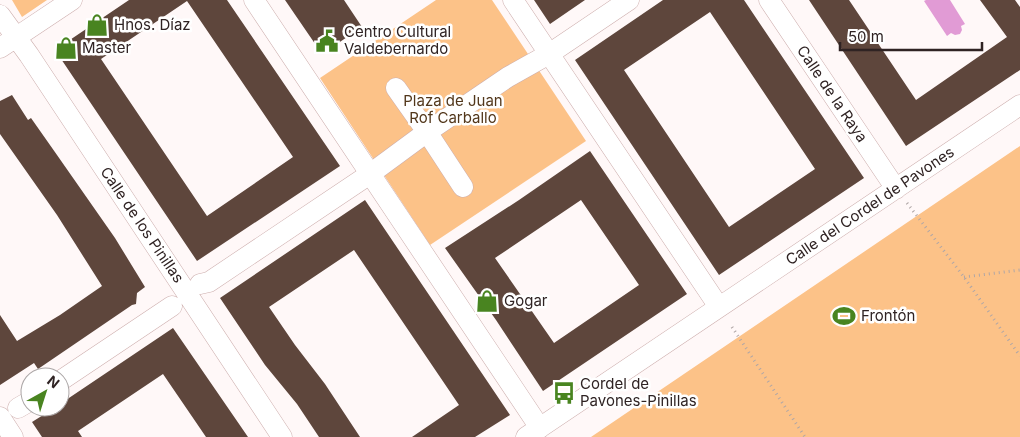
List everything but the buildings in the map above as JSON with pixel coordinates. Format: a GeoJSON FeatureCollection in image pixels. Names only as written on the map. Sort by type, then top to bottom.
{"type":"FeatureCollection","features":[{"type":"Feature","properties":{"kind":"street"},"geometry":{"type":"LineString","coordinates":[[8,43],[72,0]]}},
{"type":"Feature","properties":{"kind":"street","name":"Calle del Cordel de Pavones"},"geometry":{"type":"LineString","coordinates":[[254,0],[425,256],[533,432],[1020,104]]}},
{"type":"Feature","properties":{"kind":"street"},"geometry":{"type":"LineString","coordinates":[[513,0],[719,307]]}},
{"type":"Feature","properties":{"kind":"street"},"geometry":{"type":"LineString","coordinates":[[200,284],[209,282],[370,174],[427,132],[508,77],[549,54],[629,0]]}},
{"type":"Feature","properties":{"kind":"street","name":"Calle de la Raya"},"geometry":{"type":"LineString","coordinates":[[769,0],[896,189]]}},
{"type":"Feature","properties":{"kind":"street","name":"Calle de los Pinillas"},"geometry":{"type":"LineString","coordinates":[[0,15],[8,43],[29,55],[282,437]]}},
{"type":"Feature","properties":{"kind":"street"},"geometry":{"type":"LineString","coordinates":[[396,88],[463,187]]}},
{"type":"Feature","properties":{"kind":"street"},"geometry":{"type":"LineString","coordinates":[[70,374],[172,306]]}},
{"type":"Feature","properties":{"kind":"street"},"geometry":{"type":"LineString","coordinates":[[0,417],[13,437]]}},
{"type":"Feature","properties":{"kind":"path"},"geometry":{"type":"LineString","coordinates":[[896,189],[964,277],[1020,356]]}},
{"type":"Feature","properties":{"kind":"path"},"geometry":{"type":"LineString","coordinates":[[964,277],[1020,270]]}},
{"type":"Feature","properties":{"kind":"path"},"geometry":{"type":"LineString","coordinates":[[732,327],[805,437]]}},
{"type":"Feature","properties":{"kind":"green space"},"geometry":{"type":"Polygon","coordinates":[[[12,0],[47,0],[22,17],[12,0]]]}},
{"type":"Feature","properties":{"kind":"green space","name":"Plaza de Juan Rof Carballo"},"geometry":{"type":"Polygon","coordinates":[[[436,0],[492,0],[586,141],[430,245],[320,78],[436,0]]]}},
{"type":"Feature","properties":{"kind":"green space"},"geometry":{"type":"Polygon","coordinates":[[[1020,146],[1020,437],[591,437],[1020,146]]]}},
{"type":"Feature","properties":{"kind":"shaded area"},"geometry":{"type":"Polygon","coordinates":[[[950,0],[965,24],[961,26],[960,34],[955,35],[951,33],[947,36],[924,1],[950,0]]]}},
{"type":"Feature","properties":{"kind":"place","name":"Hnos. Díaz"},"geometry":{"type":"Point","coordinates":[97,25]}},
{"type":"Feature","properties":{"kind":"place","name":"Centro Cultural Valdebernardo"},"geometry":{"type":"Point","coordinates":[327,41]}},
{"type":"Feature","properties":{"kind":"place","name":"Master"},"geometry":{"type":"Point","coordinates":[66,48]}},
{"type":"Feature","properties":{"kind":"place","name":"Gogar"},"geometry":{"type":"Point","coordinates":[487,301]}},
{"type":"Feature","properties":{"kind":"place","name":"Frontón"},"geometry":{"type":"Point","coordinates":[844,316]}},
{"type":"Feature","properties":{"kind":"place","name":"Cordel de Pavones-Pinillas"},"geometry":{"type":"Point","coordinates":[564,393]}}]}
